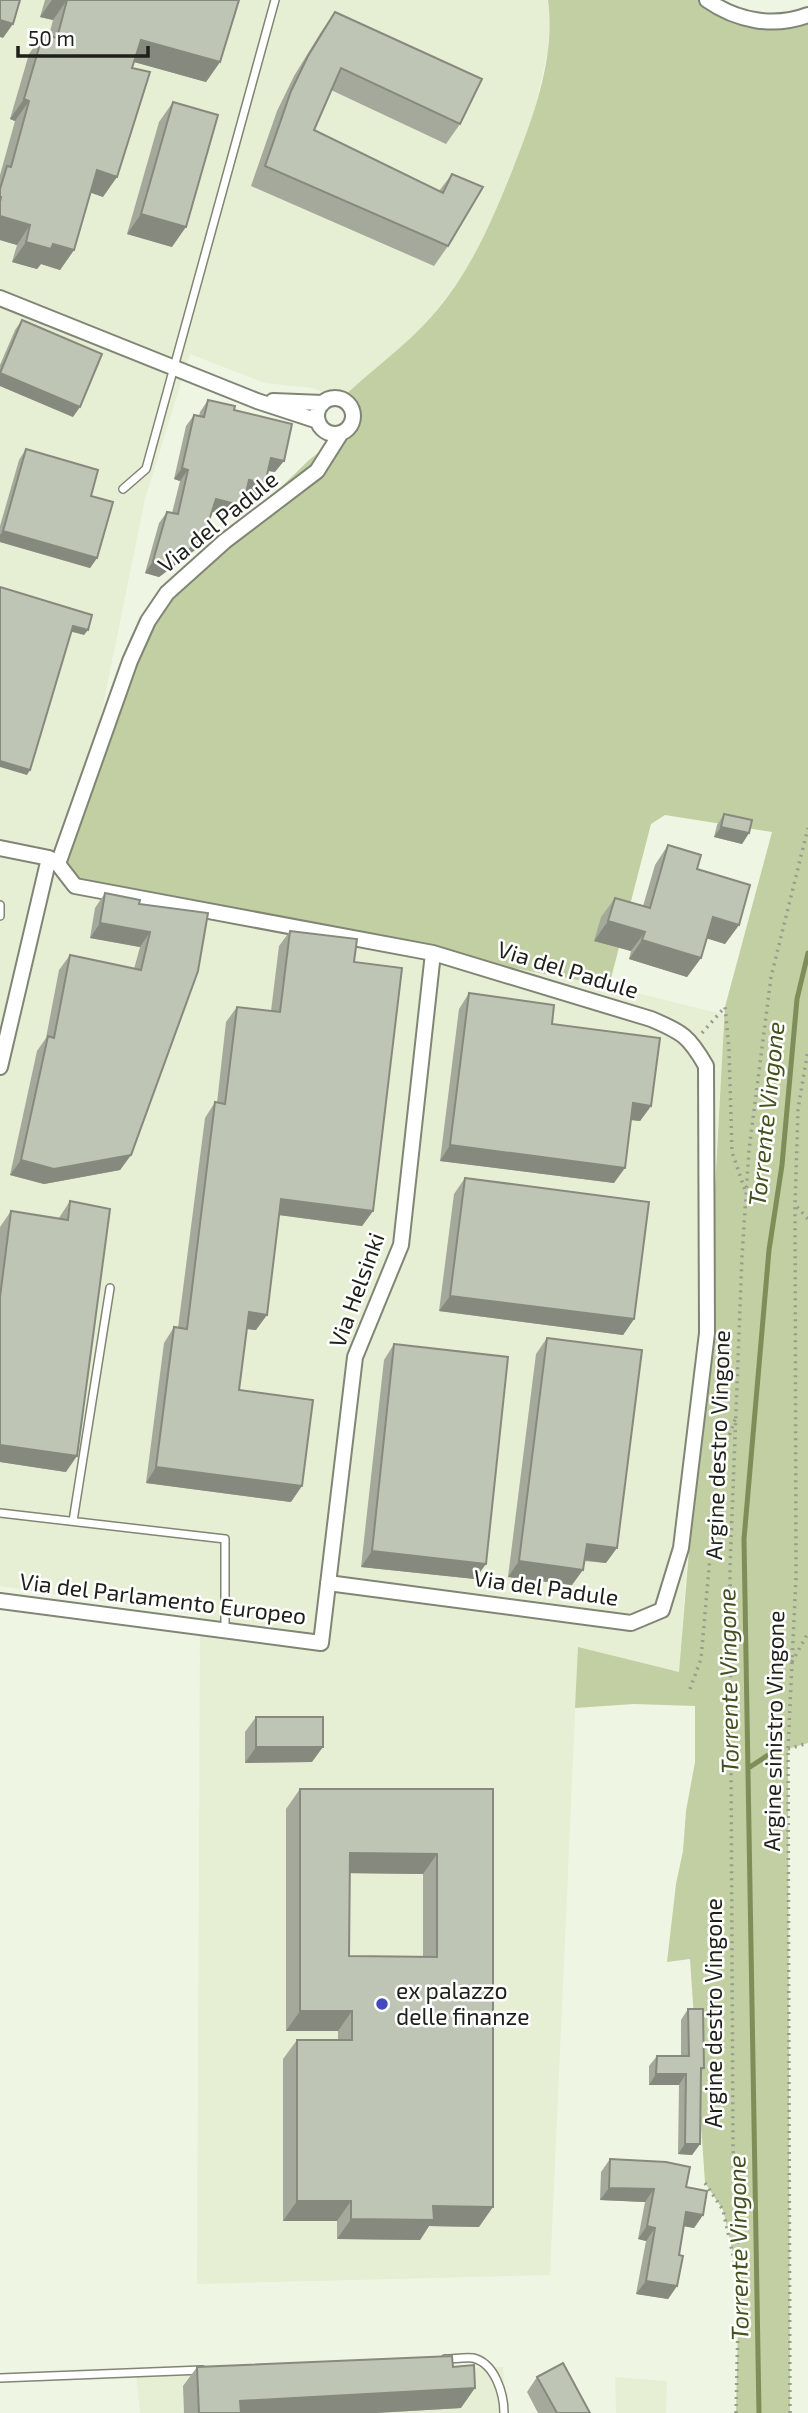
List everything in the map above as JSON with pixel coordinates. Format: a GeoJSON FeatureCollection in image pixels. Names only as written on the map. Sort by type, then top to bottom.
{"type":"FeatureCollection","features":[{"type":"Feature","properties":{"kind":"street"},"geometry":{"type":"LineString","coordinates":[[707,0],[731,14],[757,21],[778,22],[808,15]]}},
{"type":"Feature","properties":{"kind":"street","name":"Via del Padule"},"geometry":{"type":"LineString","coordinates":[[0,298],[257,401],[318,421],[324,431],[341,433]]}},
{"type":"Feature","properties":{"kind":"street","name":"Via del Padule"},"geometry":{"type":"LineString","coordinates":[[257,401],[323,403],[331,398],[341,399],[352,408],[354,415],[352,424],[341,433],[317,471],[225,541],[167,593],[148,621],[130,661],[54,861],[75,886],[433,953],[651,1019],[678,1031],[693,1043],[706,1066],[707,1333],[681,1548],[662,1610],[631,1623],[328,1583]]}},
{"type":"Feature","properties":{"kind":"street"},"geometry":{"type":"LineString","coordinates":[[318,421],[318,411],[323,403]]}},
{"type":"Feature","properties":{"kind":"street"},"geometry":{"type":"LineString","coordinates":[[0,848],[54,861],[0,1067]]}},
{"type":"Feature","properties":{"kind":"street","name":"Via Helsinki"},"geometry":{"type":"LineString","coordinates":[[321,1643],[355,1357],[401,1245],[433,953]]}},
{"type":"Feature","properties":{"kind":"street","name":"Via del Parlamento Europeo"},"geometry":{"type":"LineString","coordinates":[[0,1601],[321,1643]]}},
{"type":"Feature","properties":{"kind":"lane"},"geometry":{"type":"LineString","coordinates":[[123,489],[146,469],[172,366],[275,0]]}},
{"type":"Feature","properties":{"kind":"lane"},"geometry":{"type":"LineString","coordinates":[[0,905],[0,916]]}},
{"type":"Feature","properties":{"kind":"lane"},"geometry":{"type":"LineString","coordinates":[[73,1521],[110,1288]]}},
{"type":"Feature","properties":{"kind":"lane"},"geometry":{"type":"LineString","coordinates":[[0,1513],[225,1539],[225,1630]]}},
{"type":"Feature","properties":{"kind":"lane"},"geometry":{"type":"LineString","coordinates":[[438,2359],[475,2358],[494,2373],[504,2400],[504,2413]]}},
{"type":"Feature","properties":{"kind":"lane"},"geometry":{"type":"LineString","coordinates":[[0,2378],[206,2370]]}},
{"type":"Feature","properties":{"kind":"path","name":"Argine destro Vingone"},"geometry":{"type":"LineString","coordinates":[[736,2413],[739,2279],[733,2147],[730,1567],[746,1195],[749,1150],[771,977],[808,828]]}},
{"type":"Feature","properties":{"kind":"path"},"geometry":{"type":"LineString","coordinates":[[693,1043],[725,1007],[732,1152],[746,1195]]}},
{"type":"Feature","properties":{"kind":"path","name":"Argine sinistro Vingone"},"geometry":{"type":"LineString","coordinates":[[790,2413],[788,1748],[796,1577],[795,1205],[798,1109],[808,1050]]}},
{"type":"Feature","properties":{"kind":"path"},"geometry":{"type":"LineString","coordinates":[[795,1205],[808,1219]]}},
{"type":"Feature","properties":{"kind":"path"},"geometry":{"type":"LineString","coordinates":[[690,1689],[701,1659],[718,1466],[737,1415]]}},
{"type":"Feature","properties":{"kind":"path"},"geometry":{"type":"LineString","coordinates":[[791,1662],[808,1633]]}},
{"type":"Feature","properties":{"kind":"path"},"geometry":{"type":"LineString","coordinates":[[788,1748],[808,1743]]}},
{"type":"Feature","properties":{"kind":"path","name":"Argine destro Vingone"},"geometry":{"type":"LineString","coordinates":[[705,2183],[723,2210],[739,2279]]}},
{"type":"Feature","properties":{"kind":"shaded area"},"geometry":{"type":"Polygon","coordinates":[[[0,0],[548,0],[548,50],[533,117],[490,225],[469,267],[433,315],[396,353],[341,399],[312,388],[265,383],[190,354],[145,499],[86,789],[75,886],[609,986],[726,1015],[679,1672],[578,1648],[550,2275],[197,2284],[200,1615],[0,1586],[0,0]]]}},
{"type":"Feature","properties":{"kind":"shaded area"},"geometry":{"type":"Polygon","coordinates":[[[503,2367],[507,2413],[140,2413],[136,2373],[503,2367]]]}},
{"type":"Feature","properties":{"kind":"shaded area"},"geometry":{"type":"Polygon","coordinates":[[[615,2377],[667,2381],[666,2413],[616,2413],[615,2377]]]}},
{"type":"Feature","properties":{"kind":"green space"},"geometry":{"type":"Polygon","coordinates":[[[548,0],[707,0],[739,17],[808,15],[808,1743],[788,1749],[790,2413],[736,2413],[739,2279],[723,2210],[705,2183],[690,1959],[667,1962],[686,1811],[695,1762],[695,1706],[634,1704],[575,1708],[578,1647],[679,1672],[707,1333],[725,1007],[772,832],[665,815],[651,824],[609,986],[75,886],[58,864],[165,587],[350,427],[352,411],[341,399],[422,327],[458,283],[496,210],[535,109],[549,44],[548,0]]]}},
{"type":"Feature","properties":{"kind":"building"},"geometry":{"type":"Polygon","coordinates":[[[0,0],[20,0],[13,24],[0,20],[0,0]]]}},
{"type":"Feature","properties":{"kind":"building"},"geometry":{"type":"Polygon","coordinates":[[[67,0],[239,0],[220,62],[141,40],[132,68],[150,72],[117,177],[97,170],[74,250],[53,244],[51,249],[26,242],[30,225],[0,216],[0,189],[7,166],[11,167],[29,101],[24,99],[43,34],[57,38],[67,0]]]}},
{"type":"Feature","properties":{"kind":"building"},"geometry":{"type":"Polygon","coordinates":[[[335,12],[482,79],[460,124],[341,68],[314,130],[443,193],[452,174],[483,187],[448,246],[265,166],[291,91],[308,56],[335,12]]]}},
{"type":"Feature","properties":{"kind":"building"},"geometry":{"type":"Polygon","coordinates":[[[173,102],[218,115],[186,227],[141,214],[173,102]]]}},
{"type":"Feature","properties":{"kind":"building"},"geometry":{"type":"Polygon","coordinates":[[[22,320],[102,354],[80,407],[0,373],[22,320]]]}},
{"type":"Feature","properties":{"kind":"building"},"geometry":{"type":"Polygon","coordinates":[[[208,400],[235,406],[234,410],[292,424],[284,461],[271,458],[265,483],[249,480],[243,506],[216,499],[203,539],[168,565],[153,561],[167,512],[178,514],[188,470],[182,468],[194,415],[204,417],[208,400]]]}},
{"type":"Feature","properties":{"kind":"building"},"geometry":{"type":"Polygon","coordinates":[[[26,449],[98,470],[91,496],[113,502],[97,558],[3,531],[26,449]]]}},
{"type":"Feature","properties":{"kind":"building"},"geometry":{"type":"Polygon","coordinates":[[[0,587],[92,615],[88,630],[73,626],[30,770],[0,761],[0,587]]]}},
{"type":"Feature","properties":{"kind":"building"},"geometry":{"type":"Polygon","coordinates":[[[724,814],[752,820],[749,833],[721,827],[724,814]]]}},
{"type":"Feature","properties":{"kind":"building"},"geometry":{"type":"Polygon","coordinates":[[[668,845],[701,855],[697,869],[750,885],[739,925],[713,917],[701,958],[642,940],[645,932],[608,921],[615,898],[650,908],[668,845]]]}},
{"type":"Feature","properties":{"kind":"building"},"geometry":{"type":"Polygon","coordinates":[[[105,893],[140,900],[139,904],[208,913],[198,971],[131,1155],[54,1169],[21,1160],[48,1036],[54,1038],[70,955],[141,970],[150,932],[100,923],[105,893]]]}},
{"type":"Feature","properties":{"kind":"building"},"geometry":{"type":"Polygon","coordinates":[[[290,931],[357,939],[354,962],[402,968],[373,1211],[281,1199],[267,1315],[249,1312],[239,1390],[313,1400],[302,1486],[156,1467],[174,1327],[187,1329],[215,1102],[225,1104],[237,1007],[280,1012],[290,931]]]}},
{"type":"Feature","properties":{"kind":"building"},"geometry":{"type":"Polygon","coordinates":[[[469,993],[554,1005],[552,1024],[660,1038],[651,1106],[633,1103],[625,1168],[450,1145],[469,993]]]}},
{"type":"Feature","properties":{"kind":"building"},"geometry":{"type":"Polygon","coordinates":[[[465,1178],[649,1202],[634,1319],[450,1296],[465,1178]]]}},
{"type":"Feature","properties":{"kind":"building"},"geometry":{"type":"Polygon","coordinates":[[[70,1201],[110,1209],[77,1456],[0,1445],[0,1297],[11,1211],[68,1220],[70,1201]]]}},
{"type":"Feature","properties":{"kind":"building"},"geometry":{"type":"Polygon","coordinates":[[[547,1338],[642,1350],[617,1548],[587,1544],[583,1570],[519,1561],[547,1338]]]}},
{"type":"Feature","properties":{"kind":"building"},"geometry":{"type":"Polygon","coordinates":[[[394,1344],[508,1357],[486,1564],[372,1551],[394,1344]]]}},
{"type":"Feature","properties":{"kind":"building"},"geometry":{"type":"Polygon","coordinates":[[[256,1717],[323,1717],[323,1747],[256,1747],[256,1717]]]}},
{"type":"Feature","properties":{"kind":"building","name":"ex palazzo delle finanze"},"geometry":{"type":"Polygon","coordinates":[[[300,1789],[493,1789],[493,2207],[433,2206],[434,2220],[351,2219],[351,2201],[297,2201],[297,2040],[352,2040],[352,2011],[300,2011],[300,1789]],[[350,1853],[349,1956],[437,1957],[437,1854],[350,1853]]]}},
{"type":"Feature","properties":{"kind":"building"},"geometry":{"type":"Polygon","coordinates":[[[688,2009],[703,2009],[704,2068],[701,2068],[700,2144],[685,2144],[686,2074],[656,2074],[657,2056],[689,2056],[688,2009]]]}},
{"type":"Feature","properties":{"kind":"building"},"geometry":{"type":"Polygon","coordinates":[[[610,2159],[666,2162],[690,2167],[686,2187],[707,2191],[703,2215],[686,2212],[679,2255],[683,2256],[677,2286],[646,2281],[655,2228],[647,2226],[654,2189],[609,2188],[610,2159]]]}},
{"type":"Feature","properties":{"kind":"building"},"geometry":{"type":"Polygon","coordinates":[[[452,2356],[453,2367],[474,2365],[475,2388],[240,2401],[241,2413],[199,2413],[197,2367],[452,2356]]]}},
{"type":"Feature","properties":{"kind":"building"},"geometry":{"type":"Polygon","coordinates":[[[563,2363],[590,2413],[557,2413],[537,2377],[563,2363]]]}},
{"type":"Feature","properties":{"kind":"waterway","name":"Torrente Vingone"},"geometry":{"type":"LineString","coordinates":[[759,2413],[744,1539],[769,1250],[782,1165],[797,999],[808,953]]}},
{"type":"Feature","properties":{"kind":"waterway"},"geometry":{"type":"LineString","coordinates":[[750,1767],[777,1749]]}},
{"type":"Feature","properties":{"kind":"place","name":"ex palazzo delle finanze"},"geometry":{"type":"Point","coordinates":[382,2004]}}]}
